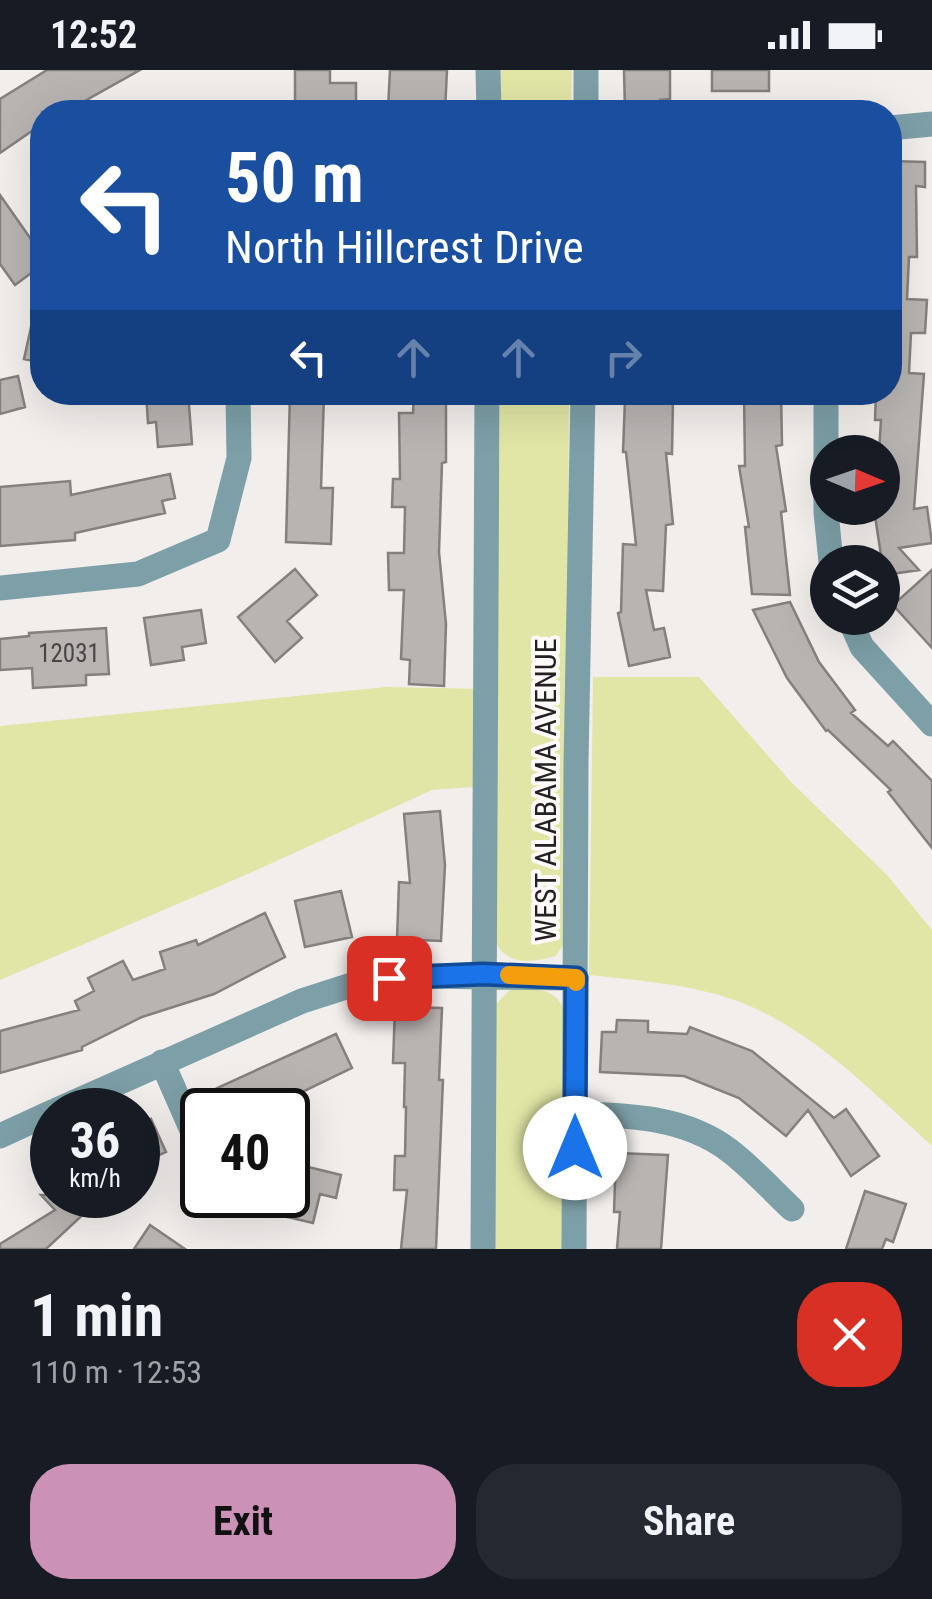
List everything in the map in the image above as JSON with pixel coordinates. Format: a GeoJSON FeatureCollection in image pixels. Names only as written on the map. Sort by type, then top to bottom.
{"type":"FeatureCollection","features":[{"type":"Feature","properties":{"kind":"street"},"geometry":{"type":"LineString","coordinates":[[488,70],[488,100]]}},
{"type":"Feature","properties":{"kind":"street"},"geometry":{"type":"LineString","coordinates":[[586,70],[586,100]]}},
{"type":"Feature","properties":{"kind":"street"},"geometry":{"type":"LineString","coordinates":[[902,127],[932,124]]}},
{"type":"Feature","properties":{"kind":"street"},"geometry":{"type":"LineString","coordinates":[[0,588],[138,574],[218,540],[238,458],[238,405]]}},
{"type":"Feature","properties":{"kind":"street","name":"WEST ALABAMA AVENUE"},"geometry":{"type":"LineString","coordinates":[[483,1249],[487,405]]}},
{"type":"Feature","properties":{"kind":"street","name":"WEST ALABAMA AVENUE"},"geometry":{"type":"LineString","coordinates":[[574,1249],[582,405]]}},
{"type":"Feature","properties":{"kind":"street"},"geometry":{"type":"LineString","coordinates":[[826,405],[829,545]]}},
{"type":"Feature","properties":{"kind":"street"},"geometry":{"type":"LineString","coordinates":[[857,635],[862,646],[927,709]]}},
{"type":"Feature","properties":{"kind":"street"},"geometry":{"type":"LineString","coordinates":[[105,1088],[302,1002],[358,983],[483,974],[576,978]]}},
{"type":"Feature","properties":{"kind":"street"},"geometry":{"type":"LineString","coordinates":[[162,1062],[180,1103]]}},
{"type":"Feature","properties":{"kind":"street"},"geometry":{"type":"LineString","coordinates":[[575,1114],[633,1115],[691,1128],[729,1150],[792,1210]]}},
{"type":"Feature","properties":{"kind":"street"},"geometry":{"type":"LineString","coordinates":[[0,1136],[30,1122]]}},
{"type":"Feature","properties":{"kind":"green space"},"geometry":{"type":"Polygon","coordinates":[[[501,70],[572,70],[571,100],[501,100],[501,70]]]}},
{"type":"Feature","properties":{"kind":"green space"},"geometry":{"type":"Polygon","coordinates":[[[500,405],[569,405],[566,940],[556,956],[528,961],[504,954],[494,938],[500,405]]]}},
{"type":"Feature","properties":{"kind":"green space"},"geometry":{"type":"Polygon","coordinates":[[[593,677],[699,677],[791,782],[887,875],[932,930],[932,1146],[807,1038],[750,1006],[687,988],[589,975],[593,677]]]}},
{"type":"Feature","properties":{"kind":"green space"},"geometry":{"type":"Polygon","coordinates":[[[386,687],[485,689],[484,786],[432,790],[0,980],[0,726],[386,687]]]}},
{"type":"Feature","properties":{"kind":"green space"},"geometry":{"type":"Polygon","coordinates":[[[510,990],[549,993],[565,1011],[562,1249],[493,1249],[496,1004],[510,990]]]}},
{"type":"Feature","properties":{"kind":"building"},"geometry":{"type":"Polygon","coordinates":[[[47,70],[140,70],[86,100],[30,100],[30,132],[0,153],[0,99],[47,70]]]}},
{"type":"Feature","properties":{"kind":"building"},"geometry":{"type":"Polygon","coordinates":[[[295,70],[330,70],[330,83],[356,83],[356,100],[295,100],[295,70]]]}},
{"type":"Feature","properties":{"kind":"building"},"geometry":{"type":"Polygon","coordinates":[[[390,70],[447,70],[446,100],[388,100],[390,70]]]}},
{"type":"Feature","properties":{"kind":"building"},"geometry":{"type":"Polygon","coordinates":[[[624,70],[670,70],[670,99],[625,100],[624,70]]]}},
{"type":"Feature","properties":{"kind":"building"},"geometry":{"type":"Polygon","coordinates":[[[712,70],[769,70],[769,91],[712,91],[712,70]]]}},
{"type":"Feature","properties":{"kind":"building"},"geometry":{"type":"Polygon","coordinates":[[[902,161],[925,162],[925,187],[916,186],[917,257],[909,257],[907,299],[927,300],[925,333],[911,333],[909,373],[924,374],[914,509],[927,507],[932,543],[900,548],[879,545],[876,525],[900,525],[900,435],[880,435],[881,420],[875,420],[876,405],[902,405],[902,161]]]}},
{"type":"Feature","properties":{"kind":"building"},"geometry":{"type":"Polygon","coordinates":[[[0,195],[30,238],[30,274],[15,285],[0,264],[0,195]]]}},
{"type":"Feature","properties":{"kind":"building"},"geometry":{"type":"Polygon","coordinates":[[[30,332],[30,360],[24,359],[30,332]]]}},
{"type":"Feature","properties":{"kind":"building"},"geometry":{"type":"Polygon","coordinates":[[[18,376],[25,407],[0,414],[0,380],[18,376]]]}},
{"type":"Feature","properties":{"kind":"building"},"geometry":{"type":"Polygon","coordinates":[[[147,405],[189,405],[192,444],[158,447],[156,422],[148,423],[147,405]]]}},
{"type":"Feature","properties":{"kind":"building"},"geometry":{"type":"Polygon","coordinates":[[[290,405],[324,405],[321,488],[333,488],[331,544],[286,542],[290,405]]]}},
{"type":"Feature","properties":{"kind":"building"},"geometry":{"type":"Polygon","coordinates":[[[413,405],[446,405],[439,552],[446,624],[444,686],[409,684],[410,660],[401,659],[404,590],[389,590],[388,553],[404,553],[405,507],[392,507],[393,479],[400,479],[399,413],[413,413],[413,405]]]}},
{"type":"Feature","properties":{"kind":"building"},"geometry":{"type":"Polygon","coordinates":[[[625,405],[673,405],[672,454],[666,453],[673,524],[666,525],[663,591],[646,590],[654,630],[664,628],[670,657],[629,666],[618,613],[623,544],[636,545],[623,452],[625,405]]]}},
{"type":"Feature","properties":{"kind":"building"},"geometry":{"type":"Polygon","coordinates":[[[744,405],[781,405],[782,445],[776,446],[786,511],[781,512],[790,595],[752,594],[745,527],[749,527],[739,466],[745,466],[744,405]]]}},
{"type":"Feature","properties":{"kind":"building"},"geometry":{"type":"Polygon","coordinates":[[[170,474],[175,498],[162,501],[165,513],[75,533],[75,540],[0,546],[0,487],[70,481],[71,495],[170,474]]]}},
{"type":"Feature","properties":{"kind":"building"},"geometry":{"type":"Polygon","coordinates":[[[900,549],[919,570],[900,573],[900,549]]]}},
{"type":"Feature","properties":{"kind":"building"},"geometry":{"type":"Polygon","coordinates":[[[295,569],[317,595],[287,621],[302,638],[275,662],[238,617],[295,569]]]}},
{"type":"Feature","properties":{"kind":"building"},"geometry":{"type":"Polygon","coordinates":[[[932,570],[932,648],[900,613],[900,599],[932,570]]]}},
{"type":"Feature","properties":{"kind":"building"},"geometry":{"type":"Polygon","coordinates":[[[790,602],[819,662],[855,710],[851,713],[888,746],[893,741],[932,781],[932,848],[888,792],[891,790],[826,731],[787,678],[753,610],[790,602]]]}},
{"type":"Feature","properties":{"kind":"building"},"geometry":{"type":"Polygon","coordinates":[[[201,610],[206,643],[182,647],[184,660],[151,665],[144,618],[201,610]]]}},
{"type":"Feature","properties":{"kind":"building"},"geometry":{"type":"Polygon","coordinates":[[[106,628],[109,674],[86,675],[86,685],[33,688],[32,668],[0,670],[0,639],[106,628]]]}},
{"type":"Feature","properties":{"kind":"building"},"geometry":{"type":"Polygon","coordinates":[[[440,811],[445,865],[441,941],[397,939],[399,882],[410,883],[404,814],[440,811]]]}},
{"type":"Feature","properties":{"kind":"building"},"geometry":{"type":"Polygon","coordinates":[[[341,891],[352,937],[305,947],[295,901],[341,891]]]}},
{"type":"Feature","properties":{"kind":"building"},"geometry":{"type":"Polygon","coordinates":[[[265,913],[285,957],[214,994],[142,1017],[82,1050],[0,1073],[0,1031],[79,1010],[75,1001],[94,991],[88,978],[123,961],[133,980],[165,969],[160,952],[196,940],[198,945],[265,913]]]}},
{"type":"Feature","properties":{"kind":"building"},"geometry":{"type":"Polygon","coordinates":[[[395,1007],[442,1008],[436,1249],[401,1249],[407,1190],[394,1190],[395,1156],[405,1156],[405,1063],[393,1063],[395,1007]]]}},
{"type":"Feature","properties":{"kind":"building"},"geometry":{"type":"Polygon","coordinates":[[[617,1020],[648,1021],[648,1032],[687,1034],[690,1027],[752,1051],[834,1118],[846,1109],[879,1156],[851,1176],[808,1110],[786,1136],[739,1098],[684,1076],[600,1072],[602,1032],[616,1032],[617,1020]]]}},
{"type":"Feature","properties":{"kind":"building"},"geometry":{"type":"Polygon","coordinates":[[[336,1034],[352,1068],[310,1088],[217,1088],[336,1034]]]}},
{"type":"Feature","properties":{"kind":"building"},"geometry":{"type":"Polygon","coordinates":[[[616,1153],[668,1155],[661,1249],[617,1249],[620,1212],[614,1212],[616,1153]]]}},
{"type":"Feature","properties":{"kind":"building"},"geometry":{"type":"Polygon","coordinates":[[[310,1167],[341,1175],[336,1198],[320,1194],[313,1223],[292,1218],[310,1218],[310,1167]]]}},
{"type":"Feature","properties":{"kind":"building"},"geometry":{"type":"Polygon","coordinates":[[[865,1191],[906,1204],[893,1242],[886,1239],[882,1249],[846,1249],[865,1191]]]}},
{"type":"Feature","properties":{"kind":"building"},"geometry":{"type":"Polygon","coordinates":[[[42,1218],[79,1218],[46,1249],[0,1249],[0,1244],[42,1218]]]}},
{"type":"Feature","properties":{"kind":"building"},"geometry":{"type":"Polygon","coordinates":[[[150,1225],[185,1249],[134,1249],[150,1225]]]}},
{"type":"Feature","properties":{"kind":"slow traffic"},"geometry":{"type":"LineString","coordinates":[[509,975],[576,978],[576,982]]}},
{"type":"Feature","properties":{"kind":"route"},"geometry":{"type":"LineString","coordinates":[[389,978],[483,974],[576,978],[575,1148]]}}]}
